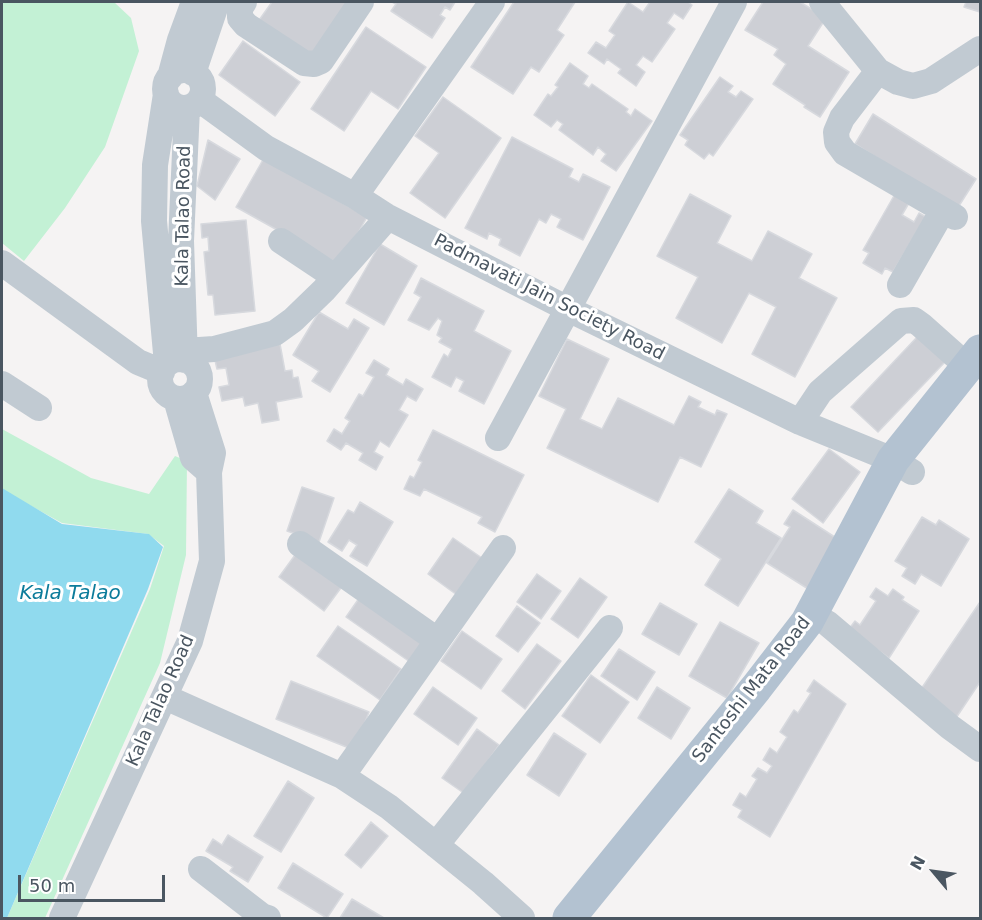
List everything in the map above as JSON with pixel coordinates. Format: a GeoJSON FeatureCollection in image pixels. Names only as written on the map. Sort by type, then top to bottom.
{"type":"FeatureCollection","features":[{"type":"Feature","properties":{"kind":"main road","name":"Santoshi Mata Road"},"geometry":{"type":"LineString","coordinates":[[569,918],[807,622],[902,466],[976,368]]}},
{"type":"Feature","properties":{"kind":"main road","name":"Santoshi Mata Road"},"geometry":{"type":"LineString","coordinates":[[596,918],[816,643],[902,466]]}},
{"type":"Feature","properties":{"kind":"street","name":"Kala Talao Road"},"geometry":{"type":"LineString","coordinates":[[175,362],[154,221],[155,165],[176,81],[180,40],[195,2]]}},
{"type":"Feature","properties":{"kind":"street","name":"Kala Talao Road"},"geometry":{"type":"LineString","coordinates":[[176,81],[218,2]]}},
{"type":"Feature","properties":{"kind":"street"},"geometry":{"type":"LineString","coordinates":[[244,2],[240,8],[240,18],[246,25],[304,63],[314,64],[321,61],[362,2]]}},
{"type":"Feature","properties":{"kind":"street"},"geometry":{"type":"LineString","coordinates":[[355,196],[492,2]]}},
{"type":"Feature","properties":{"kind":"street"},"geometry":{"type":"LineString","coordinates":[[498,438],[734,2]]}},
{"type":"Feature","properties":{"kind":"street"},"geometry":{"type":"LineString","coordinates":[[822,2],[878,71],[898,82],[913,86],[931,81],[981,49]]}},
{"type":"Feature","properties":{"kind":"street"},"geometry":{"type":"LineString","coordinates":[[878,71],[842,118],[836,132],[837,142],[845,153],[949,213],[900,285]]}},
{"type":"Feature","properties":{"kind":"street","name":"Kala Talao Road"},"geometry":{"type":"LineString","coordinates":[[175,362],[184,168],[193,104],[203,87],[198,76],[176,81]]}},
{"type":"Feature","properties":{"kind":"street","name":"Padmavati Jain Society Road"},"geometry":{"type":"LineString","coordinates":[[176,81],[173,104],[178,107],[193,104],[386,216],[567,309],[800,422],[902,466]]}},
{"type":"Feature","properties":{"kind":"street"},"geometry":{"type":"LineString","coordinates":[[155,165],[184,168]]}},
{"type":"Feature","properties":{"kind":"street"},"geometry":{"type":"LineString","coordinates":[[2,263],[138,362],[175,362],[191,362],[199,372],[200,385],[185,396],[166,394],[160,382],[175,362],[213,349],[275,333],[293,320],[335,277],[381,225],[386,216]]}},
{"type":"Feature","properties":{"kind":"street"},"geometry":{"type":"LineString","coordinates":[[281,241],[335,277]]}},
{"type":"Feature","properties":{"kind":"street"},"geometry":{"type":"LineString","coordinates":[[800,422],[820,392],[901,321],[914,320],[976,368]]}},
{"type":"Feature","properties":{"kind":"street"},"geometry":{"type":"LineString","coordinates":[[2,384],[39,408]]}},
{"type":"Feature","properties":{"kind":"street","name":"Kala Talao Road"},"geometry":{"type":"LineString","coordinates":[[62,918],[190,641],[212,561],[209,472],[213,453],[185,396]]}},
{"type":"Feature","properties":{"kind":"street"},"geometry":{"type":"LineString","coordinates":[[300,544],[437,640]]}},
{"type":"Feature","properties":{"kind":"street"},"geometry":{"type":"LineString","coordinates":[[342,776],[503,548]]}},
{"type":"Feature","properties":{"kind":"street"},"geometry":{"type":"LineString","coordinates":[[827,623],[950,727],[981,749]]}},
{"type":"Feature","properties":{"kind":"street"},"geometry":{"type":"LineString","coordinates":[[436,845],[610,628]]}},
{"type":"Feature","properties":{"kind":"street"},"geometry":{"type":"LineString","coordinates":[[165,697],[342,776],[389,807],[483,883],[522,918]]}},
{"type":"Feature","properties":{"kind":"street"},"geometry":{"type":"LineString","coordinates":[[201,869],[262,916],[268,918]]}},
{"type":"Feature","properties":{"kind":"green space"},"geometry":{"type":"Polygon","coordinates":[[[2,2],[114,2],[131,18],[139,51],[105,147],[65,208],[24,261],[2,243],[2,2]]]}},
{"type":"Feature","properties":{"kind":"green space"},"geometry":{"type":"Polygon","coordinates":[[[2,429],[91,478],[149,494],[175,456],[187,461],[186,555],[160,663],[45,918],[7,918],[150,589],[164,546],[148,534],[62,523],[2,490],[2,429]]]}},
{"type":"Feature","properties":{"kind":"water","name":"Kala Talao"},"geometry":{"type":"Polygon","coordinates":[[[2,488],[62,524],[149,534],[163,547],[148,589],[7,918],[2,918],[2,488]]]}},
{"type":"Feature","properties":{"kind":"building"},"geometry":{"type":"Polygon","coordinates":[[[272,2],[348,2],[308,59],[257,23],[272,2]]]}},
{"type":"Feature","properties":{"kind":"building"},"geometry":{"type":"Polygon","coordinates":[[[392,2],[455,2],[450,10],[445,7],[440,15],[445,18],[432,38],[391,11],[396,4],[392,2]]]}},
{"type":"Feature","properties":{"kind":"building"},"geometry":{"type":"Polygon","coordinates":[[[514,2],[575,2],[557,30],[564,35],[539,72],[531,67],[513,94],[471,67],[514,2]]]}},
{"type":"Feature","properties":{"kind":"building"},"geometry":{"type":"Polygon","coordinates":[[[628,2],[643,12],[650,2],[688,2],[692,5],[683,19],[674,13],[667,23],[675,29],[652,62],[643,56],[636,65],[645,72],[636,86],[618,73],[621,69],[607,59],[604,64],[588,53],[596,42],[606,48],[615,35],[609,31],[628,2]]]}},
{"type":"Feature","properties":{"kind":"building"},"geometry":{"type":"Polygon","coordinates":[[[763,2],[800,2],[826,18],[808,46],[849,72],[820,117],[773,84],[786,64],[774,55],[778,49],[745,30],[763,2]]]}},
{"type":"Feature","properties":{"kind":"building"},"geometry":{"type":"Polygon","coordinates":[[[966,2],[980,2],[980,12],[964,7],[966,2]]]}},
{"type":"Feature","properties":{"kind":"building"},"geometry":{"type":"Polygon","coordinates":[[[366,27],[426,67],[398,109],[371,91],[344,131],[311,109],[366,27]]]}},
{"type":"Feature","properties":{"kind":"building"},"geometry":{"type":"Polygon","coordinates":[[[243,41],[300,82],[275,116],[219,75],[243,41]]]}},
{"type":"Feature","properties":{"kind":"building"},"geometry":{"type":"Polygon","coordinates":[[[570,63],[588,76],[583,84],[589,88],[592,84],[628,109],[626,112],[631,116],[635,109],[652,121],[616,171],[601,161],[606,154],[598,147],[593,155],[559,130],[563,124],[557,120],[551,127],[534,115],[548,94],[551,96],[558,87],[555,85],[570,63]]]}},
{"type":"Feature","properties":{"kind":"building"},"geometry":{"type":"Polygon","coordinates":[[[720,77],[733,86],[728,92],[736,97],[741,91],[753,99],[713,156],[709,153],[704,159],[685,145],[688,140],[680,135],[720,77]]]}},
{"type":"Feature","properties":{"kind":"building"},"geometry":{"type":"Polygon","coordinates":[[[443,97],[501,138],[445,218],[410,193],[439,153],[415,136],[443,97]]]}},
{"type":"Feature","properties":{"kind":"building"},"geometry":{"type":"Polygon","coordinates":[[[873,114],[976,179],[957,209],[855,144],[873,114]]]}},
{"type":"Feature","properties":{"kind":"building"},"geometry":{"type":"Polygon","coordinates":[[[512,137],[573,169],[569,177],[579,182],[583,174],[610,187],[583,240],[557,227],[561,219],[551,214],[546,223],[539,219],[520,256],[499,245],[501,239],[489,233],[487,239],[465,228],[512,137]]]}},
{"type":"Feature","properties":{"kind":"building"},"geometry":{"type":"Polygon","coordinates":[[[208,140],[240,159],[215,200],[197,186],[208,140]]]}},
{"type":"Feature","properties":{"kind":"building"},"geometry":{"type":"Polygon","coordinates":[[[264,158],[367,217],[340,265],[236,207],[264,158]]]}},
{"type":"Feature","properties":{"kind":"building"},"geometry":{"type":"Polygon","coordinates":[[[690,194],[731,216],[717,243],[752,261],[768,231],[812,254],[799,278],[837,298],[795,377],[752,354],[776,307],[749,293],[722,343],[676,318],[698,277],[657,256],[690,194]]]}},
{"type":"Feature","properties":{"kind":"building"},"geometry":{"type":"Polygon","coordinates":[[[895,194],[909,203],[902,215],[914,222],[919,213],[926,217],[893,272],[885,268],[882,274],[863,263],[869,253],[863,250],[895,194]]]}},
{"type":"Feature","properties":{"kind":"building"},"geometry":{"type":"Polygon","coordinates":[[[246,220],[255,311],[215,315],[213,295],[208,295],[204,252],[209,251],[208,237],[202,238],[201,224],[246,220]]]}},
{"type":"Feature","properties":{"kind":"building"},"geometry":{"type":"Polygon","coordinates":[[[380,244],[417,266],[384,325],[346,303],[380,244]]]}},
{"type":"Feature","properties":{"kind":"building"},"geometry":{"type":"Polygon","coordinates":[[[421,278],[484,311],[474,331],[511,351],[484,404],[459,391],[464,381],[456,377],[451,387],[432,377],[444,354],[448,357],[452,349],[439,342],[442,338],[437,335],[442,321],[438,318],[429,330],[408,320],[421,297],[414,293],[421,278]]]}},
{"type":"Feature","properties":{"kind":"building"},"geometry":{"type":"Polygon","coordinates":[[[319,312],[348,329],[354,319],[369,328],[330,392],[312,381],[319,371],[293,355],[319,312]]]}},
{"type":"Feature","properties":{"kind":"building"},"geometry":{"type":"Polygon","coordinates":[[[918,336],[945,362],[878,432],[851,407],[918,336]]]}},
{"type":"Feature","properties":{"kind":"building"},"geometry":{"type":"Polygon","coordinates":[[[567,339],[609,359],[580,419],[602,429],[618,398],[674,425],[689,396],[701,402],[698,407],[715,415],[717,410],[727,414],[701,467],[680,457],[658,502],[547,448],[566,409],[539,396],[567,339]]]}},
{"type":"Feature","properties":{"kind":"building"},"geometry":{"type":"Polygon","coordinates":[[[280,344],[285,371],[292,370],[293,378],[298,377],[302,397],[276,402],[279,420],[262,423],[258,403],[245,406],[243,397],[222,401],[219,387],[229,385],[226,368],[217,369],[214,356],[280,344]]]}},
{"type":"Feature","properties":{"kind":"building"},"geometry":{"type":"Polygon","coordinates":[[[374,360],[389,369],[386,375],[403,385],[406,379],[423,389],[416,401],[407,396],[399,410],[408,415],[389,447],[380,441],[374,452],[383,457],[376,470],[359,460],[363,453],[346,443],[341,450],[327,441],[334,429],[342,434],[350,421],[345,418],[359,394],[363,396],[374,377],[366,373],[374,360]]]}},
{"type":"Feature","properties":{"kind":"building"},"geometry":{"type":"Polygon","coordinates":[[[433,430],[524,475],[495,532],[478,523],[482,517],[424,489],[420,496],[404,489],[410,476],[414,478],[422,462],[418,460],[433,430]]]}},
{"type":"Feature","properties":{"kind":"building"},"geometry":{"type":"Polygon","coordinates":[[[829,449],[860,472],[823,523],[792,499],[829,449]]]}},
{"type":"Feature","properties":{"kind":"building"},"geometry":{"type":"Polygon","coordinates":[[[302,487],[334,498],[319,542],[287,531],[302,487]]]}},
{"type":"Feature","properties":{"kind":"building"},"geometry":{"type":"Polygon","coordinates":[[[729,489],[763,511],[756,523],[781,538],[738,606],[705,585],[721,559],[695,542],[729,489]]]}},
{"type":"Feature","properties":{"kind":"building"},"geometry":{"type":"Polygon","coordinates":[[[360,502],[393,522],[367,566],[350,556],[357,545],[349,540],[342,551],[328,542],[348,510],[354,513],[360,502]]]}},
{"type":"Feature","properties":{"kind":"building"},"geometry":{"type":"Polygon","coordinates":[[[793,510],[844,543],[813,592],[767,563],[790,527],[784,524],[793,510]]]}},
{"type":"Feature","properties":{"kind":"building"},"geometry":{"type":"Polygon","coordinates":[[[922,517],[936,525],[939,520],[969,539],[941,586],[921,574],[915,584],[902,576],[907,568],[895,561],[922,517]]]}},
{"type":"Feature","properties":{"kind":"building"},"geometry":{"type":"Polygon","coordinates":[[[453,538],[482,558],[457,595],[428,574],[453,538]]]}},
{"type":"Feature","properties":{"kind":"building"},"geometry":{"type":"Polygon","coordinates":[[[298,551],[343,585],[324,611],[279,577],[298,551]]]}},
{"type":"Feature","properties":{"kind":"building"},"geometry":{"type":"Polygon","coordinates":[[[537,574],[561,591],[541,619],[517,602],[537,574]]]}},
{"type":"Feature","properties":{"kind":"building"},"geometry":{"type":"Polygon","coordinates":[[[580,578],[607,597],[578,638],[551,619],[580,578]]]}},
{"type":"Feature","properties":{"kind":"building"},"geometry":{"type":"Polygon","coordinates":[[[876,588],[888,596],[893,589],[904,597],[902,600],[919,611],[889,658],[849,629],[855,621],[860,625],[876,601],[870,597],[876,588]]]}},
{"type":"Feature","properties":{"kind":"building"},"geometry":{"type":"Polygon","coordinates":[[[362,594],[426,639],[410,662],[346,617],[362,594]]]}},
{"type":"Feature","properties":{"kind":"building"},"geometry":{"type":"Polygon","coordinates":[[[980,602],[980,682],[954,721],[917,695],[980,602]]]}},
{"type":"Feature","properties":{"kind":"building"},"geometry":{"type":"Polygon","coordinates":[[[660,603],[697,624],[679,655],[642,634],[660,603]]]}},
{"type":"Feature","properties":{"kind":"building"},"geometry":{"type":"Polygon","coordinates":[[[517,606],[540,623],[518,652],[496,636],[517,606]]]}},
{"type":"Feature","properties":{"kind":"building"},"geometry":{"type":"Polygon","coordinates":[[[720,622],[759,643],[727,698],[689,676],[720,622]]]}},
{"type":"Feature","properties":{"kind":"building"},"geometry":{"type":"Polygon","coordinates":[[[338,626],[401,669],[380,700],[317,656],[338,626]]]}},
{"type":"Feature","properties":{"kind":"building"},"geometry":{"type":"Polygon","coordinates":[[[462,631],[502,659],[481,689],[441,661],[462,631]]]}},
{"type":"Feature","properties":{"kind":"building"},"geometry":{"type":"Polygon","coordinates":[[[537,644],[561,661],[525,709],[502,691],[537,644]]]}},
{"type":"Feature","properties":{"kind":"building"},"geometry":{"type":"Polygon","coordinates":[[[619,649],[655,672],[637,700],[601,676],[619,649]]]}},
{"type":"Feature","properties":{"kind":"building"},"geometry":{"type":"Polygon","coordinates":[[[591,675],[629,702],[600,743],[562,716],[591,675]]]}},
{"type":"Feature","properties":{"kind":"building"},"geometry":{"type":"Polygon","coordinates":[[[814,680],[846,704],[770,837],[738,817],[742,810],[733,805],[740,793],[746,797],[757,779],[752,776],[758,768],[767,773],[772,766],[763,760],[770,748],[777,753],[787,737],[780,732],[794,710],[798,713],[811,693],[807,691],[814,680]]]}},
{"type":"Feature","properties":{"kind":"building"},"geometry":{"type":"Polygon","coordinates":[[[291,681],[369,712],[354,750],[276,719],[291,681]]]}},
{"type":"Feature","properties":{"kind":"building"},"geometry":{"type":"Polygon","coordinates":[[[433,687],[477,718],[458,745],[414,714],[433,687]]]}},
{"type":"Feature","properties":{"kind":"building"},"geometry":{"type":"Polygon","coordinates":[[[657,687],[690,708],[671,739],[638,718],[657,687]]]}},
{"type":"Feature","properties":{"kind":"building"},"geometry":{"type":"Polygon","coordinates":[[[477,729],[499,745],[465,794],[442,778],[477,729]]]}},
{"type":"Feature","properties":{"kind":"building"},"geometry":{"type":"Polygon","coordinates":[[[554,733],[586,754],[559,796],[527,775],[554,733]]]}},
{"type":"Feature","properties":{"kind":"building"},"geometry":{"type":"Polygon","coordinates":[[[288,781],[314,798],[281,852],[254,836],[288,781]]]}},
{"type":"Feature","properties":{"kind":"building"},"geometry":{"type":"Polygon","coordinates":[[[371,822],[388,836],[361,868],[345,855],[371,822]]]}},
{"type":"Feature","properties":{"kind":"building"},"geometry":{"type":"Polygon","coordinates":[[[228,835],[263,857],[248,882],[230,871],[233,867],[206,851],[213,839],[222,845],[228,835]]]}},
{"type":"Feature","properties":{"kind":"building"},"geometry":{"type":"Polygon","coordinates":[[[293,863],[343,894],[327,918],[278,888],[293,863]]]}},
{"type":"Feature","properties":{"kind":"building"},"geometry":{"type":"Polygon","coordinates":[[[352,899],[384,918],[340,918],[352,899]]]}}]}
